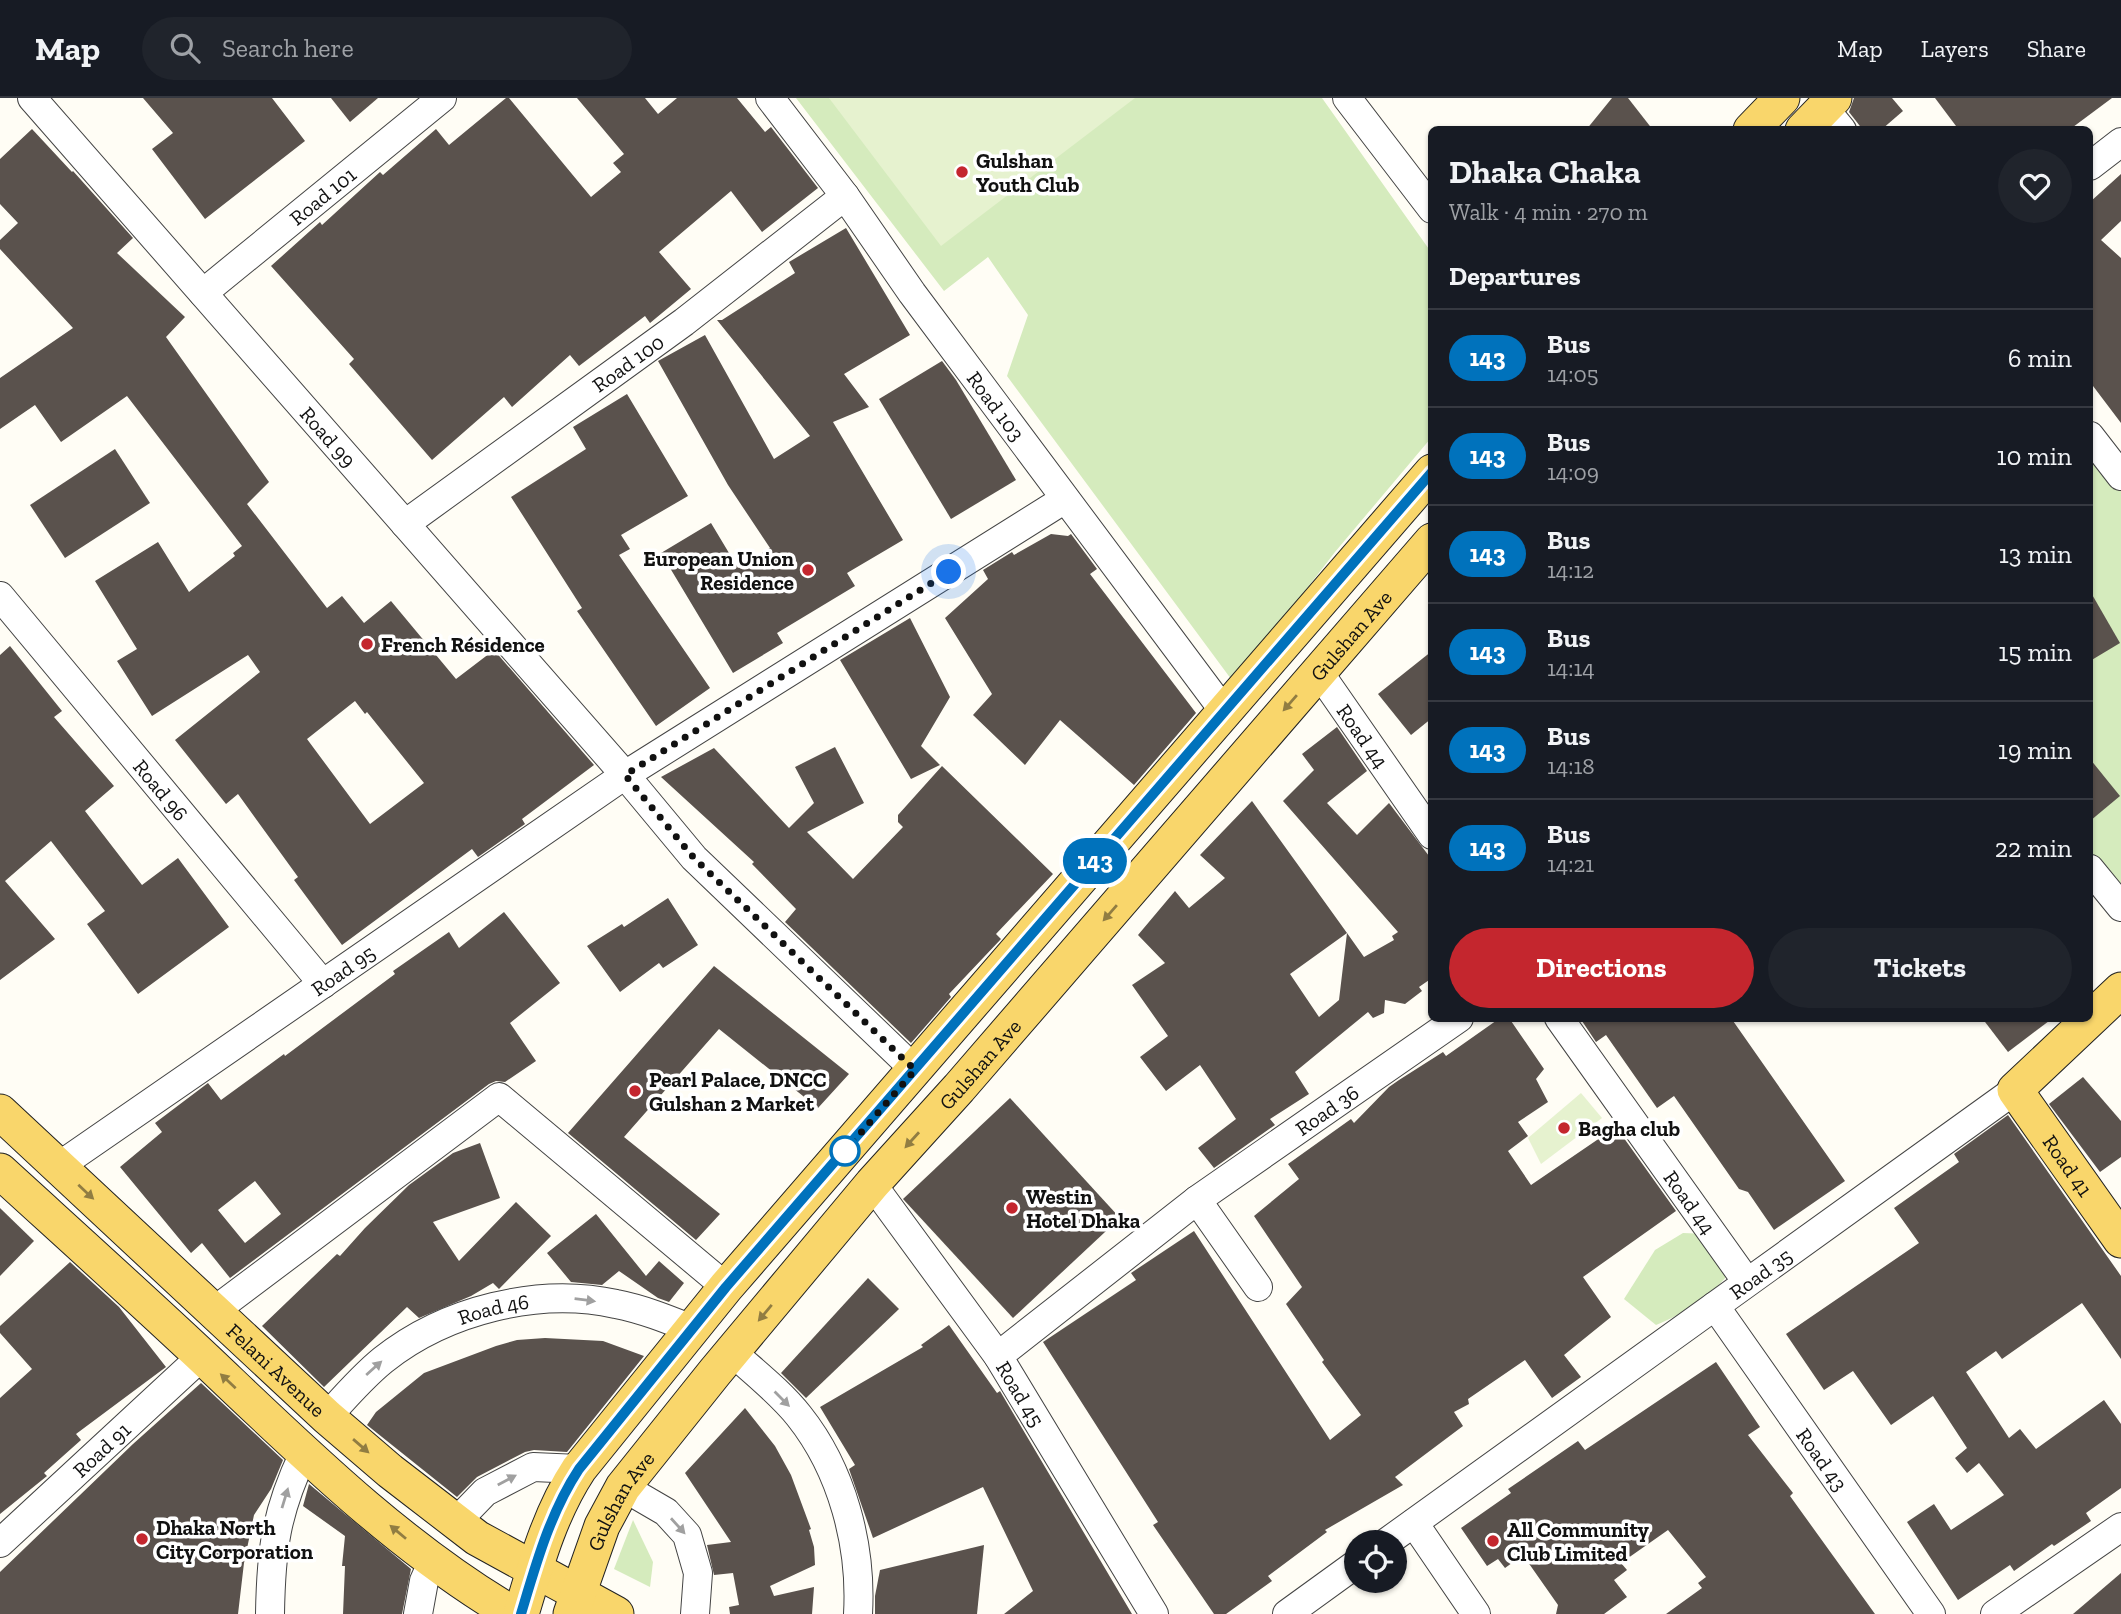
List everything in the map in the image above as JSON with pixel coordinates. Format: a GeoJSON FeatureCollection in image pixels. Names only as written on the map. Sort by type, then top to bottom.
{"type":"FeatureCollection","features":[{"type":"Feature","properties":{"kind":"main road"},"geometry":{"type":"LineString","coordinates":[[521,1614],[534,1570],[560,1502],[579,1469],[726,1287],[1428,477]]}},
{"type":"Feature","properties":{"kind":"main road","name":"Gulshan Ave"},"geometry":{"type":"LineString","coordinates":[[575,1604],[602,1526],[623,1488],[732,1352],[872,1184],[960,1088],[1428,546]]}},
{"type":"Feature","properties":{"kind":"main road","name":"Road 35"},"geometry":{"type":"LineString","coordinates":[[2093,1016],[2121,990]]}},
{"type":"Feature","properties":{"kind":"main road","name":"Road 35"},"geometry":{"type":"LineString","coordinates":[[2015,1090],[2087,1022]]}},
{"type":"Feature","properties":{"kind":"main road","name":"Road 41"},"geometry":{"type":"LineString","coordinates":[[2015,1090],[2121,1240]]}},
{"type":"Feature","properties":{"kind":"main road","name":"Felani Avenue"},"geometry":{"type":"LineString","coordinates":[[0,1112],[327,1417],[455,1523],[534,1570],[575,1604],[616,1614]]}},
{"type":"Feature","properties":{"kind":"main road","name":"Felani Avenue"},"geometry":{"type":"LineString","coordinates":[[0,1171],[304,1453],[433,1561],[474,1591],[513,1614]]}},
{"type":"Feature","properties":{"kind":"street","name":"Road 99"},"geometry":{"type":"LineString","coordinates":[[32,98],[625,775],[694,858],[915,1070]]}},
{"type":"Feature","properties":{"kind":"street","name":"Road 101"},"geometry":{"type":"LineString","coordinates":[[203,293],[442,98]]}},
{"type":"Feature","properties":{"kind":"street","name":"Road 103"},"geometry":{"type":"LineString","coordinates":[[770,98],[845,195],[912,293],[1224,711]]}},
{"type":"Feature","properties":{"kind":"street"},"geometry":{"type":"LineString","coordinates":[[1347,98],[1428,204]]}},
{"type":"Feature","properties":{"kind":"street"},"geometry":{"type":"LineString","coordinates":[[2093,164],[2121,142]]}},
{"type":"Feature","properties":{"kind":"street","name":"Road 100"},"geometry":{"type":"LineString","coordinates":[[405,524],[684,322],[845,195]]}},
{"type":"Feature","properties":{"kind":"street"},"geometry":{"type":"LineString","coordinates":[[2093,439],[2119,469]]}},
{"type":"Feature","properties":{"kind":"street","name":"Road 95"},"geometry":{"type":"LineString","coordinates":[[59,1166],[625,775],[1065,499]]}},
{"type":"Feature","properties":{"kind":"street","name":"Road 96"},"geometry":{"type":"LineString","coordinates":[[2,603],[323,984]]}},
{"type":"Feature","properties":{"kind":"street","name":"Road 44"},"geometry":{"type":"LineString","coordinates":[[1318,671],[1428,829]]}},
{"type":"Feature","properties":{"kind":"street"},"geometry":{"type":"LineString","coordinates":[[2093,873],[2121,906]]}},
{"type":"Feature","properties":{"kind":"street","name":"Road 36"},"geometry":{"type":"LineString","coordinates":[[998,1356],[1197,1200],[1452,1022]]}},
{"type":"Feature","properties":{"kind":"street","name":"Road 44"},"geometry":{"type":"LineString","coordinates":[[1562,1022],[1747,1283]]}},
{"type":"Feature","properties":{"kind":"street","name":"Road 35"},"geometry":{"type":"LineString","coordinates":[[1403,1530],[2015,1090]]}},
{"type":"Feature","properties":{"kind":"street"},"geometry":{"type":"LineString","coordinates":[[214,1311],[499,1097],[726,1287]]}},
{"type":"Feature","properties":{"kind":"street","name":"Road 45"},"geometry":{"type":"LineString","coordinates":[[872,1184],[998,1356],[1154,1614]]}},
{"type":"Feature","properties":{"kind":"street"},"geometry":{"type":"LineString","coordinates":[[1197,1200],[1258,1287]]}},
{"type":"Feature","properties":{"kind":"street","name":"Road 46"},"geometry":{"type":"LineString","coordinates":[[327,1417],[384,1359],[454,1320],[492,1307],[534,1300],[572,1298],[615,1303],[692,1329]]}},
{"type":"Feature","properties":{"kind":"street","name":"Road 43"},"geometry":{"type":"LineString","coordinates":[[1715,1306],[1931,1614]]}},
{"type":"Feature","properties":{"kind":"street"},"geometry":{"type":"LineString","coordinates":[[732,1352],[799,1416],[828,1465],[843,1497],[855,1542],[860,1588],[858,1614]]}},
{"type":"Feature","properties":{"kind":"street","name":"Road 91"},"geometry":{"type":"LineString","coordinates":[[0,1543],[202,1356]]}},
{"type":"Feature","properties":{"kind":"street"},"geometry":{"type":"LineString","coordinates":[[270,1614],[275,1532],[288,1489],[304,1453]]}},
{"type":"Feature","properties":{"kind":"street"},"geometry":{"type":"LineString","coordinates":[[455,1523],[485,1492],[533,1467],[579,1469]]}},
{"type":"Feature","properties":{"kind":"street"},"geometry":{"type":"LineString","coordinates":[[623,1488],[666,1512],[687,1535],[698,1573],[695,1614]]}},
{"type":"Feature","properties":{"kind":"street"},"geometry":{"type":"LineString","coordinates":[[1413,1523],[1476,1614]]}},
{"type":"Feature","properties":{"kind":"street"},"geometry":{"type":"LineString","coordinates":[[1995,1614],[2121,1527]]}},
{"type":"Feature","properties":{"kind":"street"},"geometry":{"type":"LineString","coordinates":[[418,1614],[424,1581],[433,1561]]}},
{"type":"Feature","properties":{"kind":"street"},"geometry":{"type":"LineString","coordinates":[[1287,1614],[1344,1573]]}},
{"type":"Feature","properties":{"kind":"green space"},"geometry":{"type":"Polygon","coordinates":[[[796,98],[1322,98],[1428,248],[1428,442],[1335,552],[1234,683],[1007,376],[1028,315],[988,257],[944,291],[796,98]]]}},
{"type":"Feature","properties":{"kind":"green space","name":"Gulshan Youth Club"},"geometry":{"type":"Polygon","coordinates":[[[829,98],[1135,98],[941,246],[829,98]]]}},
{"type":"Feature","properties":{"kind":"green space"},"geometry":{"type":"Polygon","coordinates":[[[2093,447],[2121,484],[2121,901],[2093,866],[2093,447]]]}},
{"type":"Feature","properties":{"kind":"green space","name":"Bagha club"},"geometry":{"type":"Polygon","coordinates":[[[1581,1093],[1602,1118],[1541,1164],[1528,1138],[1581,1093]]]}},
{"type":"Feature","properties":{"kind":"green space"},"geometry":{"type":"Polygon","coordinates":[[[1683,1233],[1707,1234],[1732,1269],[1717,1287],[1698,1302],[1656,1325],[1624,1299],[1655,1250],[1683,1233]]]}},
{"type":"Feature","properties":{"kind":"green space"},"geometry":{"type":"Polygon","coordinates":[[[633,1520],[653,1562],[650,1587],[614,1569],[633,1520]]]}},
{"type":"Feature","properties":{"kind":"building"},"geometry":{"type":"Polygon","coordinates":[[[143,98],[272,98],[305,141],[205,219],[152,149],[173,133],[143,98]]]}},
{"type":"Feature","properties":{"kind":"building"},"geometry":{"type":"Polygon","coordinates":[[[331,98],[378,98],[350,122],[331,98]]]}},
{"type":"Feature","properties":{"kind":"building"},"geometry":{"type":"Polygon","coordinates":[[[509,98],[591,197],[621,172],[613,163],[624,154],[577,98],[645,98],[658,114],[677,98],[737,98],[765,132],[771,127],[818,188],[762,232],[731,191],[659,252],[691,289],[650,323],[645,316],[579,366],[570,355],[512,407],[504,397],[432,460],[349,364],[354,359],[271,266],[320,222],[322,225],[380,172],[383,175],[436,129],[449,145],[509,98]]]}},
{"type":"Feature","properties":{"kind":"building"},"geometry":{"type":"Polygon","coordinates":[[[1612,98],[1628,98],[1650,126],[1589,126],[1612,98]]]}},
{"type":"Feature","properties":{"kind":"building"},"geometry":{"type":"Polygon","coordinates":[[[1854,98],[1892,98],[1903,111],[1886,126],[1860,126],[1849,112],[1854,98]]]}},
{"type":"Feature","properties":{"kind":"building"},"geometry":{"type":"Polygon","coordinates":[[[1935,98],[2112,98],[2074,126],[1956,126],[1935,98]]]}},
{"type":"Feature","properties":{"kind":"building"},"geometry":{"type":"Polygon","coordinates":[[[32,129],[133,238],[117,253],[185,317],[166,337],[269,482],[247,504],[327,608],[342,596],[364,623],[391,601],[456,679],[494,650],[594,765],[522,819],[525,824],[478,857],[472,849],[342,945],[294,880],[298,877],[238,794],[226,804],[175,740],[260,672],[248,655],[152,716],[117,661],[137,649],[95,581],[158,542],[189,592],[235,556],[233,553],[242,546],[127,396],[61,442],[35,405],[0,429],[0,378],[73,328],[0,249],[0,240],[18,223],[0,204],[0,159],[32,129]],[[355,701],[307,739],[370,824],[424,783],[367,712],[365,714],[355,701]]]}},
{"type":"Feature","properties":{"kind":"building"},"geometry":{"type":"Polygon","coordinates":[[[2121,174],[2121,221],[2101,240],[2121,258],[2121,423],[2093,386],[2093,199],[2121,174]]]}},
{"type":"Feature","properties":{"kind":"building"},"geometry":{"type":"Polygon","coordinates":[[[846,228],[910,335],[844,374],[869,407],[833,422],[903,540],[847,573],[855,586],[777,633],[783,643],[733,673],[661,553],[711,523],[738,568],[770,548],[728,485],[658,361],[705,335],[774,459],[810,436],[717,320],[722,320],[795,273],[789,262],[846,228]]]}},
{"type":"Feature","properties":{"kind":"building"},"geometry":{"type":"Polygon","coordinates":[[[942,361],[1016,480],[951,519],[879,399],[942,361]]]}},
{"type":"Feature","properties":{"kind":"building"},"geometry":{"type":"Polygon","coordinates":[[[627,394],[688,496],[621,535],[630,549],[619,555],[710,688],[656,726],[577,611],[582,608],[511,497],[586,449],[573,427],[627,394]]]}},
{"type":"Feature","properties":{"kind":"building"},"geometry":{"type":"Polygon","coordinates":[[[115,449],[150,503],[65,558],[30,505],[115,449]]]}},
{"type":"Feature","properties":{"kind":"building"},"geometry":{"type":"Polygon","coordinates":[[[1051,534],[1071,534],[1097,569],[1090,574],[1196,713],[1134,785],[1060,720],[1025,765],[973,715],[992,694],[945,618],[988,579],[983,570],[1012,552],[1014,555],[1051,534]]]}},
{"type":"Feature","properties":{"kind":"building"},"geometry":{"type":"Polygon","coordinates":[[[2093,596],[2120,643],[2093,659],[2093,596]]]}},
{"type":"Feature","properties":{"kind":"building"},"geometry":{"type":"Polygon","coordinates":[[[910,618],[950,697],[921,746],[940,765],[911,779],[840,660],[910,618]]]}},
{"type":"Feature","properties":{"kind":"building"},"geometry":{"type":"Polygon","coordinates":[[[10,646],[62,711],[54,717],[114,786],[85,811],[142,885],[178,858],[229,927],[138,994],[87,924],[105,911],[51,841],[5,881],[55,939],[0,980],[0,655],[10,646]]]}},
{"type":"Feature","properties":{"kind":"building"},"geometry":{"type":"Polygon","coordinates":[[[1428,654],[1428,721],[1411,735],[1378,694],[1428,654]]]}},
{"type":"Feature","properties":{"kind":"building"},"geometry":{"type":"Polygon","coordinates":[[[1337,727],[1367,771],[1327,803],[1357,835],[1389,803],[1428,855],[1428,981],[1419,987],[1422,991],[1405,1004],[1385,1000],[1384,1013],[1373,1018],[1368,1012],[1295,1072],[1309,1094],[1270,1119],[1275,1125],[1214,1168],[1198,1148],[1236,1119],[1200,1065],[1166,1091],[1140,1057],[1168,1036],[1132,985],[1165,963],[1138,935],[1175,891],[1189,908],[1225,878],[1200,855],[1252,801],[1347,933],[1364,957],[1394,940],[1392,936],[1398,932],[1283,801],[1314,770],[1302,754],[1337,727]],[[1347,933],[1290,974],[1319,1017],[1339,1000],[1347,933]]]}},
{"type":"Feature","properties":{"kind":"building"},"geometry":{"type":"Polygon","coordinates":[[[835,747],[864,803],[807,832],[853,879],[903,827],[898,822],[898,815],[942,766],[1053,874],[996,934],[1001,939],[949,994],[951,997],[911,1043],[785,922],[796,909],[752,864],[754,862],[661,777],[714,748],[789,828],[814,803],[795,767],[835,747]]]}},
{"type":"Feature","properties":{"kind":"building"},"geometry":{"type":"Polygon","coordinates":[[[2093,763],[2120,796],[2093,818],[2093,763]]]}},
{"type":"Feature","properties":{"kind":"building"},"geometry":{"type":"Polygon","coordinates":[[[668,898],[698,945],[663,968],[659,963],[620,992],[587,946],[622,924],[624,927],[668,898]]]}},
{"type":"Feature","properties":{"kind":"building"},"geometry":{"type":"Polygon","coordinates":[[[504,912],[560,983],[510,1023],[536,1061],[505,1082],[496,1081],[489,1084],[230,1278],[202,1243],[191,1253],[120,1167],[162,1132],[155,1123],[208,1083],[221,1100],[284,1054],[285,1056],[395,974],[393,971],[449,932],[459,948],[504,912]],[[255,1181],[218,1210],[245,1243],[281,1214],[255,1181]]]}},
{"type":"Feature","properties":{"kind":"building","name":"Pearl Palace, DNCC Gulshan 2 Market"},"geometry":{"type":"Polygon","coordinates":[[[714,966],[849,1074],[818,1108],[719,1029],[624,1137],[720,1214],[696,1240],[568,1133],[714,966]]]}},
{"type":"Feature","properties":{"kind":"building"},"geometry":{"type":"Polygon","coordinates":[[[1494,1022],[1512,1022],[1544,1069],[1536,1079],[1548,1102],[1518,1122],[1528,1136],[1508,1151],[1531,1185],[1616,1127],[1676,1211],[1583,1277],[1611,1317],[1564,1355],[1581,1377],[1552,1398],[1525,1360],[1468,1399],[1469,1404],[1454,1412],[1463,1426],[1395,1477],[1403,1485],[1325,1530],[1327,1532],[1268,1576],[1272,1581],[1226,1614],[1214,1614],[1153,1525],[1158,1522],[1043,1342],[1136,1280],[1131,1273],[1194,1231],[1330,1440],[1361,1415],[1322,1362],[1324,1360],[1286,1304],[1302,1287],[1254,1216],[1299,1179],[1288,1164],[1351,1119],[1354,1123],[1399,1080],[1443,1052],[1446,1056],[1494,1022]]]}},
{"type":"Feature","properties":{"kind":"building"},"geometry":{"type":"Polygon","coordinates":[[[1583,1022],[1734,1022],[1845,1181],[1774,1230],[1748,1192],[1739,1189],[1674,1096],[1657,1108],[1606,1035],[1596,1042],[1583,1022]]]}},
{"type":"Feature","properties":{"kind":"building"},"geometry":{"type":"Polygon","coordinates":[[[1985,1022],[2048,1022],[2008,1052],[1985,1022]]]}},
{"type":"Feature","properties":{"kind":"building"},"geometry":{"type":"Polygon","coordinates":[[[2083,1077],[2121,1121],[2121,1157],[2100,1172],[2049,1104],[2083,1077]]]}},
{"type":"Feature","properties":{"kind":"building","name":"Westin Hotel Dhaka"},"geometry":{"type":"Polygon","coordinates":[[[1010,1098],[1120,1218],[1013,1318],[903,1199],[1010,1098]]]}},
{"type":"Feature","properties":{"kind":"building"},"geometry":{"type":"Polygon","coordinates":[[[2008,1115],[2121,1276],[2121,1359],[2082,1303],[2002,1359],[1996,1351],[1966,1372],[2009,1438],[2020,1429],[2036,1449],[2104,1400],[2121,1424],[2121,1488],[2086,1513],[2091,1521],[2014,1571],[2010,1565],[1958,1600],[1907,1522],[1934,1504],[1951,1530],[2004,1495],[1979,1463],[1967,1473],[1955,1458],[1967,1448],[1933,1396],[1891,1425],[1853,1371],[1824,1390],[1786,1334],[1919,1243],[1894,1208],[1959,1162],[1954,1154],[2008,1115]]]}},
{"type":"Feature","properties":{"kind":"building"},"geometry":{"type":"Polygon","coordinates":[[[480,1143],[500,1198],[433,1222],[459,1261],[516,1202],[551,1236],[499,1289],[493,1283],[471,1296],[419,1318],[407,1307],[324,1387],[262,1326],[337,1254],[340,1256],[409,1185],[453,1153],[480,1143]]]}},
{"type":"Feature","properties":{"kind":"building"},"geometry":{"type":"Polygon","coordinates":[[[0,1208],[34,1241],[0,1276],[0,1208]]]}},
{"type":"Feature","properties":{"kind":"building"},"geometry":{"type":"Polygon","coordinates":[[[596,1214],[646,1276],[659,1261],[684,1283],[669,1302],[658,1298],[619,1271],[602,1285],[571,1282],[547,1253],[596,1214]]]}},
{"type":"Feature","properties":{"kind":"building"},"geometry":{"type":"Polygon","coordinates":[[[70,1262],[119,1307],[166,1367],[76,1434],[81,1440],[44,1473],[47,1476],[0,1514],[0,1398],[32,1369],[0,1333],[0,1326],[70,1262]]]}},
{"type":"Feature","properties":{"kind":"building"},"geometry":{"type":"Polygon","coordinates":[[[868,1278],[899,1309],[806,1398],[781,1373],[868,1278]]]}},
{"type":"Feature","properties":{"kind":"building"},"geometry":{"type":"Polygon","coordinates":[[[949,1325],[997,1393],[1000,1391],[1132,1614],[1004,1614],[1033,1591],[983,1487],[873,1538],[849,1469],[855,1465],[820,1407],[923,1347],[921,1345],[949,1325]]]}},
{"type":"Feature","properties":{"kind":"building"},"geometry":{"type":"Polygon","coordinates":[[[545,1338],[603,1341],[644,1356],[567,1452],[525,1452],[477,1477],[457,1497],[367,1425],[376,1412],[424,1373],[496,1346],[517,1340],[545,1338]]]}},
{"type":"Feature","properties":{"kind":"building"},"geometry":{"type":"Polygon","coordinates":[[[1716,1362],[1760,1427],[1748,1435],[1793,1493],[1790,1496],[1875,1614],[1666,1614],[1702,1588],[1698,1583],[1706,1577],[1668,1530],[1621,1563],[1627,1570],[1614,1580],[1627,1597],[1604,1614],[1556,1614],[1558,1605],[1523,1555],[1505,1568],[1498,1559],[1487,1566],[1461,1528],[1511,1493],[1508,1489],[1578,1441],[1585,1450],[1716,1362]]]}},
{"type":"Feature","properties":{"kind":"building","name":"Dhaka North City Corporation"},"geometry":{"type":"Polygon","coordinates":[[[201,1383],[283,1460],[271,1489],[254,1515],[244,1563],[238,1614],[0,1614],[0,1572],[133,1444],[201,1383]]]}},
{"type":"Feature","properties":{"kind":"building"},"geometry":{"type":"Polygon","coordinates":[[[745,1408],[775,1446],[791,1475],[811,1529],[809,1530],[814,1547],[815,1565],[770,1586],[774,1596],[814,1587],[812,1614],[730,1614],[729,1607],[739,1605],[733,1573],[714,1575],[707,1545],[731,1542],[685,1473],[745,1408]]]}},
{"type":"Feature","properties":{"kind":"building"},"geometry":{"type":"Polygon","coordinates":[[[309,1484],[411,1569],[402,1614],[343,1614],[345,1566],[342,1566],[345,1536],[303,1506],[309,1484]]]}},
{"type":"Feature","properties":{"kind":"building"},"geometry":{"type":"Polygon","coordinates":[[[984,1545],[977,1614],[875,1614],[880,1570],[984,1545]]]}},
{"type":"Feature","properties":{"kind":"building"},"geometry":{"type":"Polygon","coordinates":[[[2121,1573],[2121,1614],[2073,1614],[2121,1573]]]}},
{"type":"Feature","properties":{"kind":"bus line","name":"143"},"geometry":{"type":"LineString","coordinates":[[521,1614],[534,1570],[560,1502],[579,1469],[726,1287],[1428,477]]}},
{"type":"Feature","properties":{"kind":"place","name":"Gulshan Youth Club"},"geometry":{"type":"Point","coordinates":[962,172]}},
{"type":"Feature","properties":{"kind":"place","name":"European Union Residence"},"geometry":{"type":"Point","coordinates":[808,570]}},
{"type":"Feature","properties":{"kind":"place","name":"French Résidence"},"geometry":{"type":"Point","coordinates":[367,644]}},
{"type":"Feature","properties":{"kind":"place","name":"Pearl Palace, DNCC Gulshan 2 Market"},"geometry":{"type":"Point","coordinates":[635,1091]}},
{"type":"Feature","properties":{"kind":"place","name":"Bagha club"},"geometry":{"type":"Point","coordinates":[1564,1128]}},
{"type":"Feature","properties":{"kind":"place","name":"Westin Hotel Dhaka"},"geometry":{"type":"Point","coordinates":[1012,1208]}},
{"type":"Feature","properties":{"kind":"place","name":"Dhaka North City Corporation"},"geometry":{"type":"Point","coordinates":[142,1539]}},
{"type":"Feature","properties":{"kind":"place","name":"All Community Club Limited"},"geometry":{"type":"Point","coordinates":[1493,1541]}},
{"type":"Feature","properties":{"kind":"route"},"geometry":{"type":"LineString","coordinates":[[845,1151],[915,1070],[694,858],[625,775],[949,572]]}}]}
